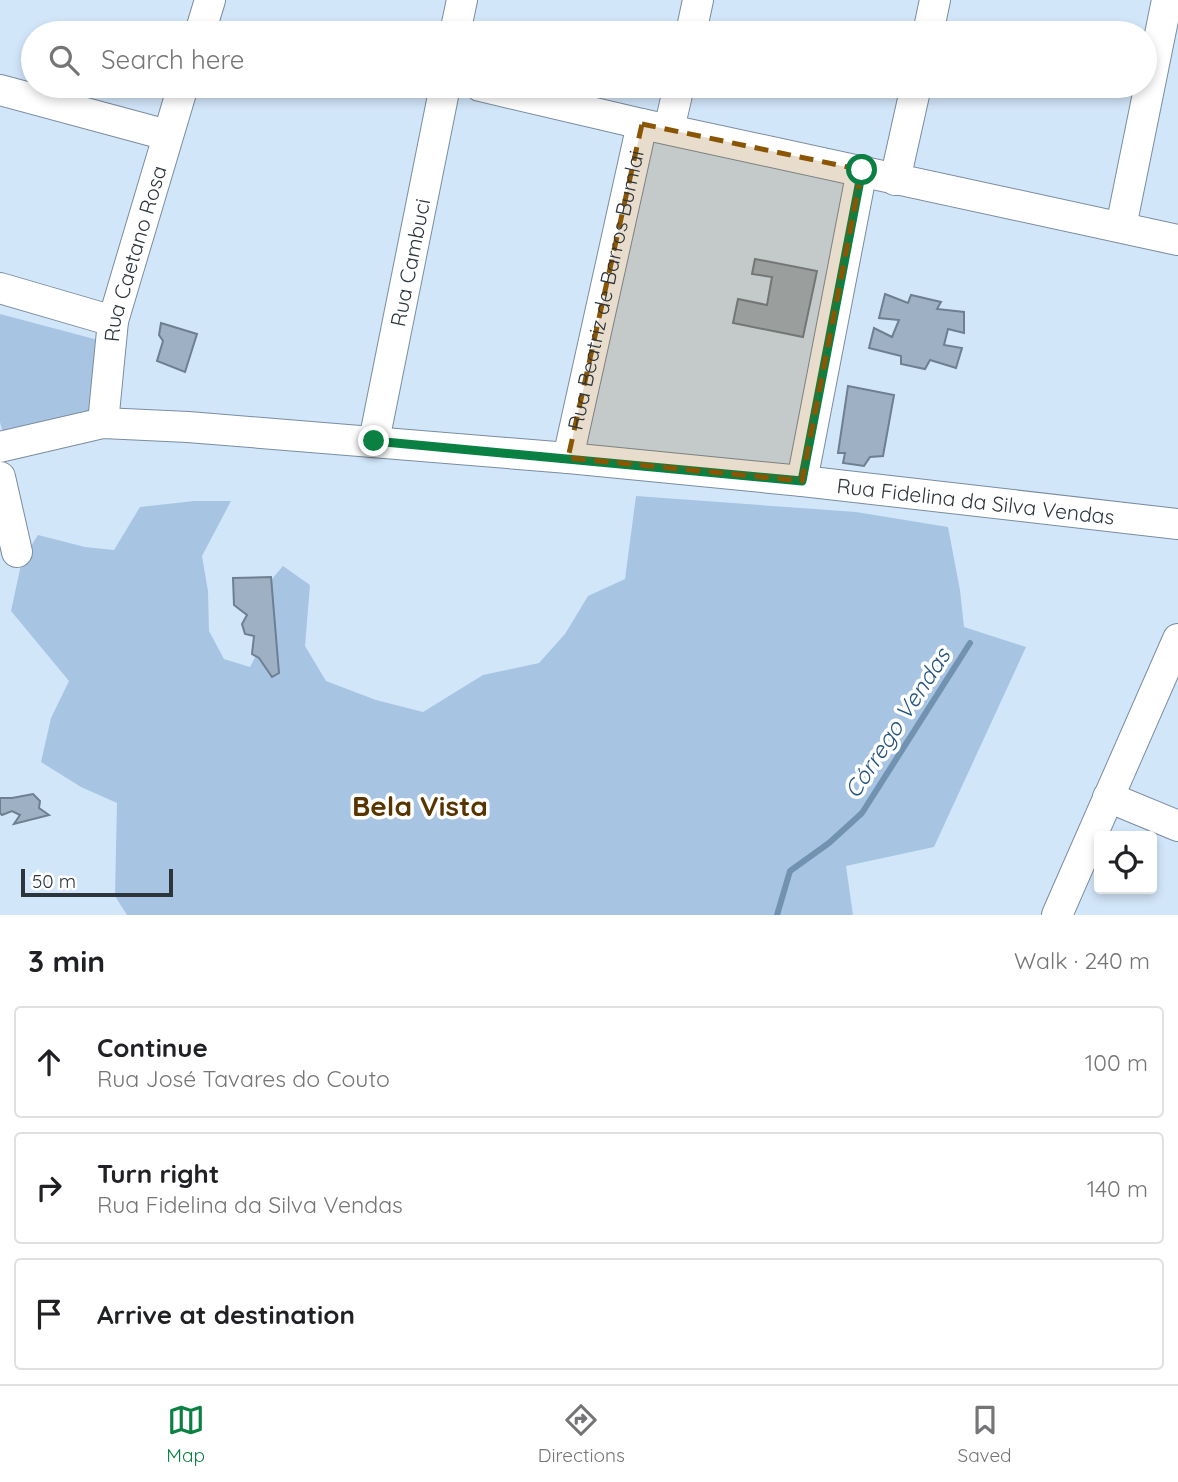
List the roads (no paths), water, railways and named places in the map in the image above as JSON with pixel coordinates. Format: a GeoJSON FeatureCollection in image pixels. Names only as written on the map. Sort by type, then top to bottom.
{"type":"FeatureCollection","features":[{"type":"Feature","properties":{"kind":"street"},"geometry":{"type":"LineString","coordinates":[[458,21],[462,0]]}},
{"type":"Feature","properties":{"kind":"street"},"geometry":{"type":"LineString","coordinates":[[694,21],[698,0]]}},
{"type":"Feature","properties":{"kind":"street"},"geometry":{"type":"LineString","coordinates":[[931,21],[935,0]]}},
{"type":"Feature","properties":{"kind":"street"},"geometry":{"type":"LineString","coordinates":[[1157,49],[1167,0]]}},
{"type":"Feature","properties":{"kind":"street"},"geometry":{"type":"LineString","coordinates":[[0,90],[21,96]]}},
{"type":"Feature","properties":{"kind":"street"},"geometry":{"type":"LineString","coordinates":[[30,98],[167,135]]}},
{"type":"Feature","properties":{"kind":"street","name":"Rua Caetano Rosa"},"geometry":{"type":"LineString","coordinates":[[103,424],[113,321],[179,98]]}},
{"type":"Feature","properties":{"kind":"street","name":"Rua Cambuci"},"geometry":{"type":"LineString","coordinates":[[374,441],[442,98]]}},
{"type":"Feature","properties":{"kind":"street"},"geometry":{"type":"LineString","coordinates":[[533,98],[862,170],[895,180],[1178,240]]}},
{"type":"Feature","properties":{"kind":"street","name":"Rua Beatriz de Barros Bumlai"},"geometry":{"type":"LineString","coordinates":[[568,458],[656,126],[672,98]]}},
{"type":"Feature","properties":{"kind":"street"},"geometry":{"type":"LineString","coordinates":[[895,180],[913,98]]}},
{"type":"Feature","properties":{"kind":"street"},"geometry":{"type":"LineString","coordinates":[[1121,227],[1147,98]]}},
{"type":"Feature","properties":{"kind":"street"},"geometry":{"type":"LineString","coordinates":[[802,481],[862,170]]}},
{"type":"Feature","properties":{"kind":"street"},"geometry":{"type":"LineString","coordinates":[[0,288],[113,321]]}},
{"type":"Feature","properties":{"kind":"street","name":"Rua Fidelina da Silva Vendas"},"geometry":{"type":"LineString","coordinates":[[0,447],[103,424],[188,427],[568,458],[802,481],[1178,524]]}},
{"type":"Feature","properties":{"kind":"street"},"geometry":{"type":"LineString","coordinates":[[0,477],[17,552]]}},
{"type":"Feature","properties":{"kind":"street"},"geometry":{"type":"LineString","coordinates":[[1057,915],[1178,639]]}},
{"type":"Feature","properties":{"kind":"street"},"geometry":{"type":"LineString","coordinates":[[1108,797],[1178,826]]}},
{"type":"Feature","properties":{"kind":"waterway","name":"Córrego Vendas"},"geometry":{"type":"LineString","coordinates":[[777,915],[790,871],[829,843],[862,813],[970,643]]}},
{"type":"Feature","properties":{"kind":"district","name":"Bela Vista"},"geometry":{"type":"Point","coordinates":[420,805]}}]}
